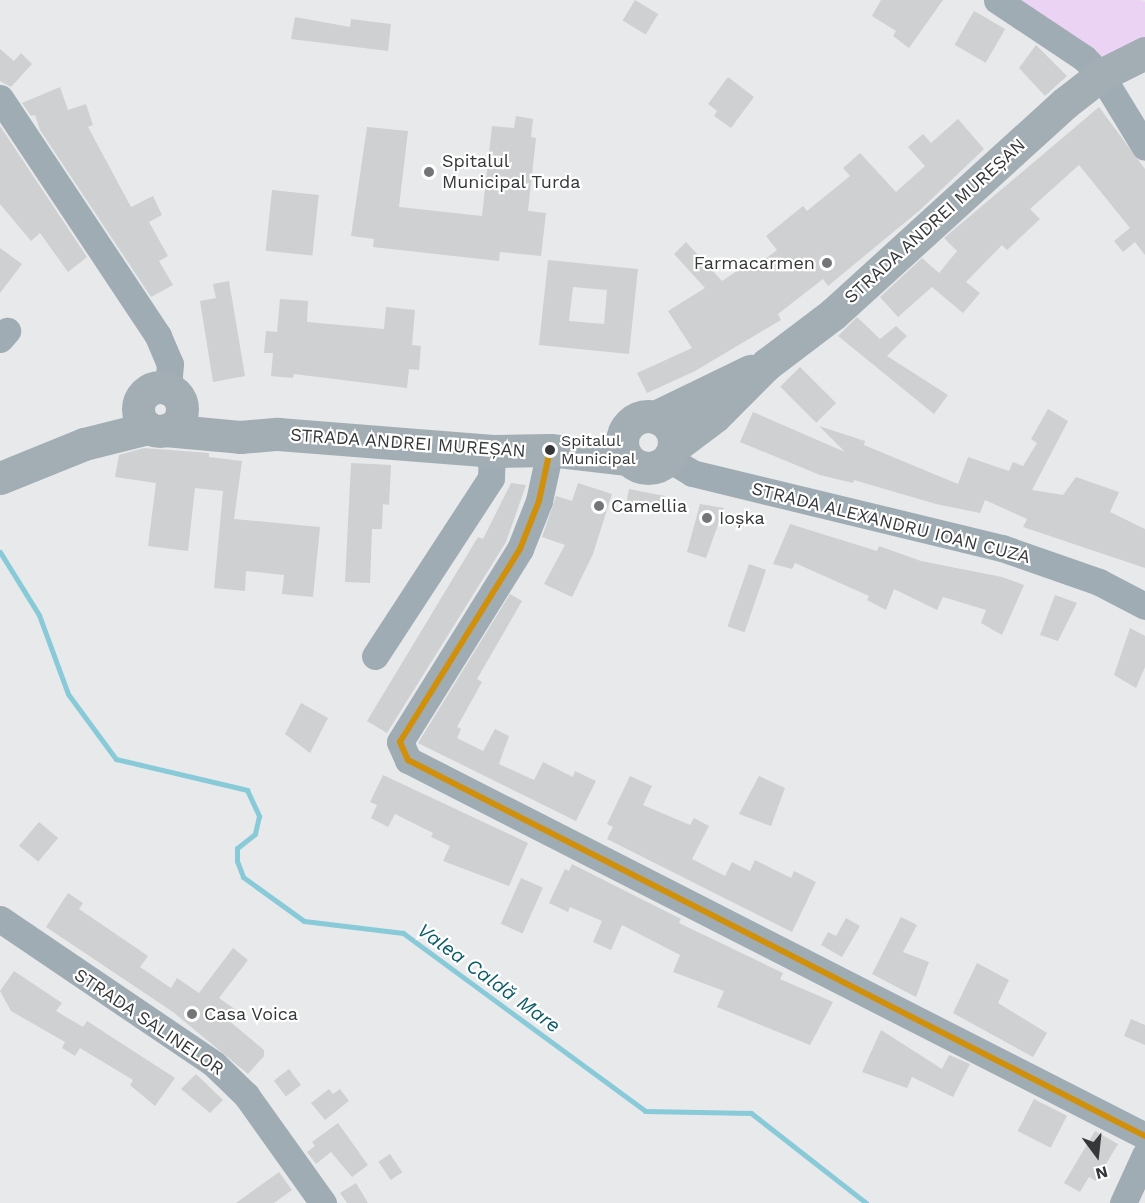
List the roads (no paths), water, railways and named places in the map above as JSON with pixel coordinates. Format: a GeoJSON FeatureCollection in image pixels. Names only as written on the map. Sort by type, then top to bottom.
{"type":"FeatureCollection","features":[{"type":"Feature","properties":{"kind":"main road","name":"STRADA ANDREI MUREȘAN"},"geometry":{"type":"LineString","coordinates":[[671,453],[715,416],[767,364],[833,314],[1029,134],[1101,75],[1145,53]]}},
{"type":"Feature","properties":{"kind":"main road","name":"STRADA ANDREI MUREȘAN"},"geometry":{"type":"LineString","coordinates":[[655,417],[767,364]]}},
{"type":"Feature","properties":{"kind":"main road","name":"STRADA ANDREI MUREȘAN"},"geometry":{"type":"LineString","coordinates":[[14,472],[84,444],[160,409],[240,437],[278,435],[492,451],[544,451],[625,446]]}},
{"type":"Feature","properties":{"kind":"main road"},"geometry":{"type":"LineString","coordinates":[[655,417],[670,429],[671,453],[656,468],[640,468],[625,446],[636,418],[655,417]]}},
{"type":"Feature","properties":{"kind":"street"},"geometry":{"type":"LineString","coordinates":[[997,0],[1084,58],[1101,75],[1145,147]]}},
{"type":"Feature","properties":{"kind":"street"},"geometry":{"type":"LineString","coordinates":[[0,98],[158,336],[170,364],[160,409]]}},
{"type":"Feature","properties":{"kind":"street"},"geometry":{"type":"LineString","coordinates":[[375,656],[491,478],[492,451]]}},
{"type":"Feature","properties":{"kind":"street"},"geometry":{"type":"LineString","coordinates":[[544,451],[539,501],[520,549],[400,742],[408,760],[1145,1136]]}},
{"type":"Feature","properties":{"kind":"street","name":"STRADA ALEXANDRU IOAN CUZA"},"geometry":{"type":"LineString","coordinates":[[671,453],[692,473],[1002,548],[1099,582],[1145,606]]}},
{"type":"Feature","properties":{"kind":"street","name":"STRADA SALINELOR"},"geometry":{"type":"LineString","coordinates":[[3,931],[214,1064],[246,1095],[323,1203]]}},
{"type":"Feature","properties":{"kind":"street"},"geometry":{"type":"LineString","coordinates":[[1123,1203],[1145,1155]]}},
{"type":"Feature","properties":{"kind":"waterway","name":"Valea Caldă Mare"},"geometry":{"type":"LineString","coordinates":[[0,552],[39,615],[68,694],[116,759],[247,790],[259,816],[255,834],[237,848],[237,861],[243,877],[304,921],[403,933],[645,1111],[751,1113],[866,1203]]}},
{"type":"Feature","properties":{"kind":"place","name":"Spitalul Municipal Turda"},"geometry":{"type":"Point","coordinates":[429,172]}},
{"type":"Feature","properties":{"kind":"place","name":"Farmacarmen"},"geometry":{"type":"Point","coordinates":[827,263]}},
{"type":"Feature","properties":{"kind":"place","name":"Spitalul Municipal"},"geometry":{"type":"Point","coordinates":[550,450]}},
{"type":"Feature","properties":{"kind":"place","name":"Camellia"},"geometry":{"type":"Point","coordinates":[599,506]}},
{"type":"Feature","properties":{"kind":"place","name":"Ioșka"},"geometry":{"type":"Point","coordinates":[707,518]}},
{"type":"Feature","properties":{"kind":"place","name":"Casa Voica"},"geometry":{"type":"Point","coordinates":[192,1014]}}]}
